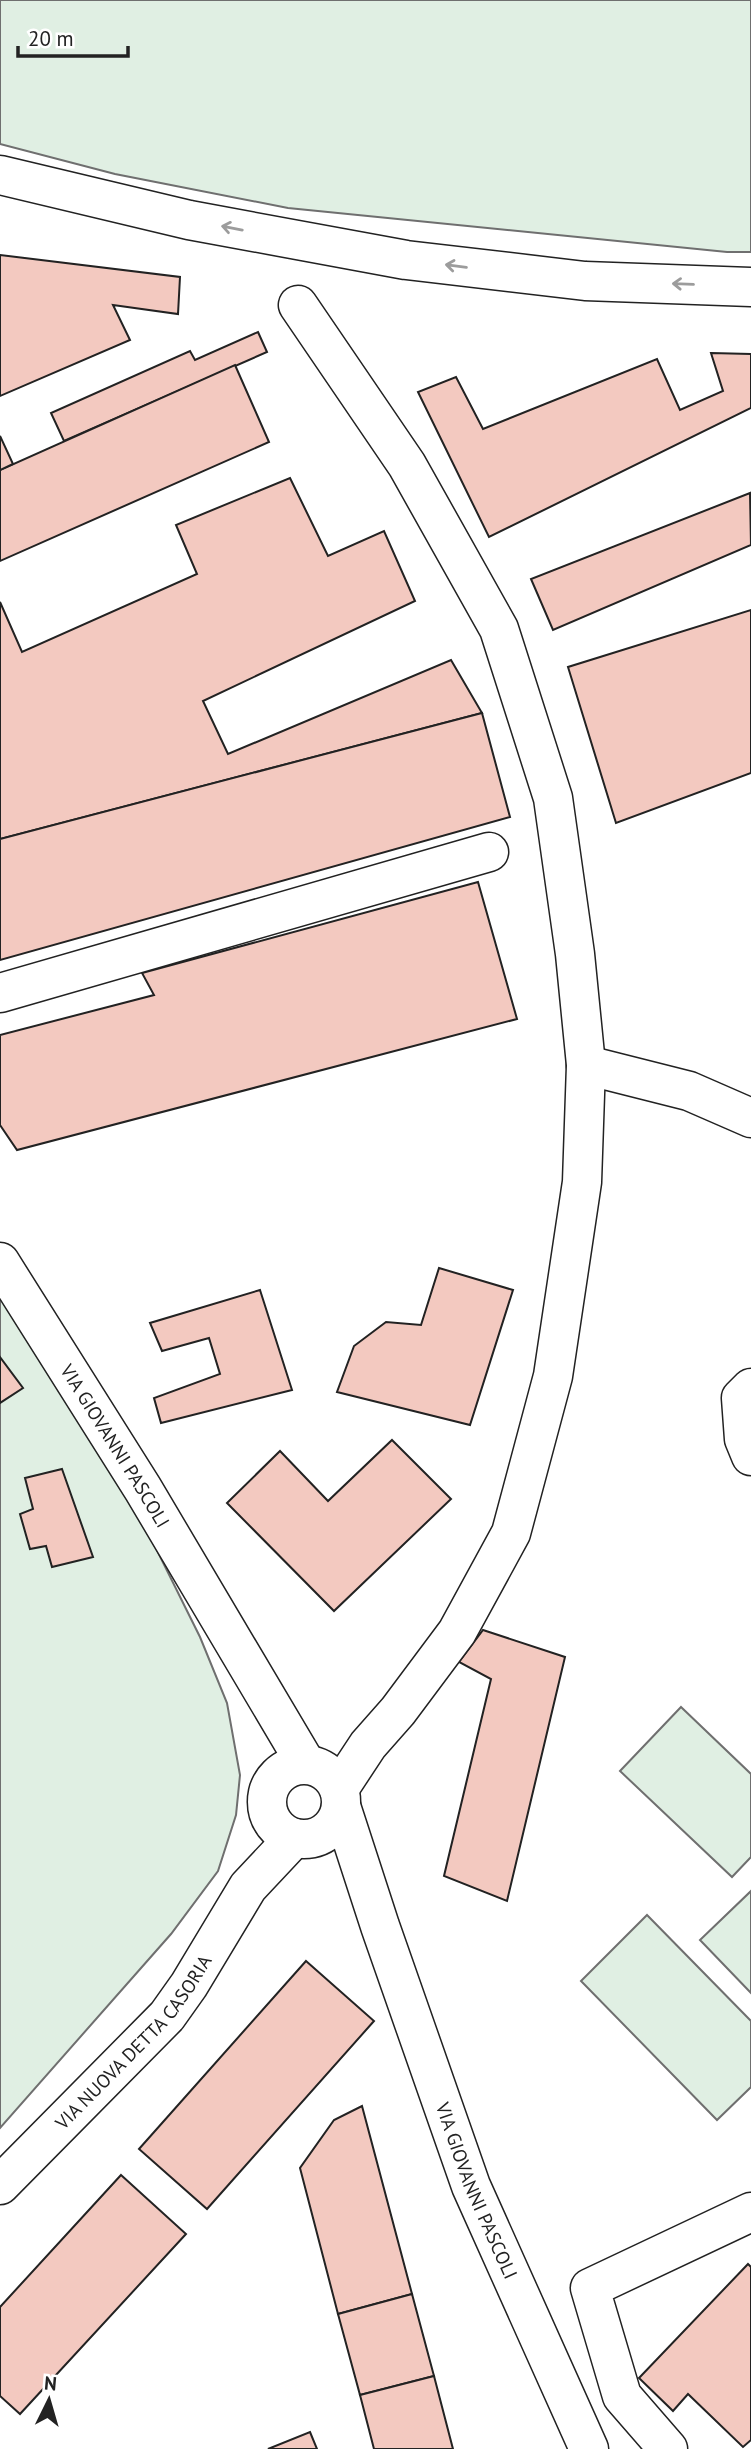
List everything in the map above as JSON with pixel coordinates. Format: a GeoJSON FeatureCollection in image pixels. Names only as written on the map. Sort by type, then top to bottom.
{"type":"FeatureCollection","features":[{"type":"Feature","properties":{"kind":"main road"},"geometry":{"type":"LineString","coordinates":[[0,175],[189,220],[406,260],[585,281],[751,287]]}},
{"type":"Feature","properties":{"kind":"main road","name":"VIA NUOVA DETTA CASORIA"},"geometry":{"type":"LineString","coordinates":[[0,2185],[167,2016],[306,1799],[368,1745],[398,1711],[457,1632],[511,1533],[553,1376],[582,1182],[586,1065],[575,954],[553,797],[499,629],[407,465],[298,305]]}},
{"type":"Feature","properties":{"kind":"main road"},"geometry":{"type":"LineString","coordinates":[[0,993],[489,852]]}},
{"type":"Feature","properties":{"kind":"main road"},"geometry":{"type":"LineString","coordinates":[[586,1065],[690,1091],[751,1118]]}},
{"type":"Feature","properties":{"kind":"main road","name":"VIA GIOVANNI PASCOLI"},"geometry":{"type":"LineString","coordinates":[[0,1262],[143,1489],[226,1630],[306,1799],[380,1926],[471,2186],[589,2449]]}},
{"type":"Feature","properties":{"kind":"main road"},"geometry":{"type":"LineString","coordinates":[[751,1388],[741,1398],[744,1439],[751,1456]]}},
{"type":"Feature","properties":{"kind":"main road"},"geometry":{"type":"LineString","coordinates":[[668,2449],[622,2396],[590,2288],[751,2212]]}},
{"type":"Feature","properties":{"kind":"green space"},"geometry":{"type":"Polygon","coordinates":[[[0,0],[751,0],[751,252],[727,252],[288,208],[115,174],[0,144],[0,0]]]}},
{"type":"Feature","properties":{"kind":"green space"},"geometry":{"type":"Polygon","coordinates":[[[0,1297],[126,1488],[200,1637],[227,1703],[240,1775],[236,1815],[218,1871],[171,1934],[0,2128],[0,1297]]]}},
{"type":"Feature","properties":{"kind":"green space"},"geometry":{"type":"Polygon","coordinates":[[[681,1707],[751,1774],[751,1857],[732,1877],[620,1771],[681,1707]]]}},
{"type":"Feature","properties":{"kind":"green space"},"geometry":{"type":"Polygon","coordinates":[[[751,1891],[751,1993],[700,1940],[751,1891]]]}},
{"type":"Feature","properties":{"kind":"green space"},"geometry":{"type":"Polygon","coordinates":[[[647,1915],[751,2021],[751,2087],[717,2120],[581,1981],[647,1915]]]}},
{"type":"Feature","properties":{"kind":"building"},"geometry":{"type":"Polygon","coordinates":[[[0,255],[180,277],[178,314],[113,305],[130,340],[0,396],[0,255]]]}},
{"type":"Feature","properties":{"kind":"building"},"geometry":{"type":"Polygon","coordinates":[[[258,332],[267,352],[64,441],[51,413],[190,351],[195,360],[258,332]]]}},
{"type":"Feature","properties":{"kind":"building"},"geometry":{"type":"Polygon","coordinates":[[[711,353],[751,354],[751,408],[489,537],[418,392],[456,377],[483,429],[657,359],[680,410],[723,391],[711,353]]]}},
{"type":"Feature","properties":{"kind":"building"},"geometry":{"type":"Polygon","coordinates":[[[235,365],[269,442],[0,561],[0,470],[235,365]]]}},
{"type":"Feature","properties":{"kind":"building"},"geometry":{"type":"Polygon","coordinates":[[[0,436],[13,464],[0,470],[0,436]]]}},
{"type":"Feature","properties":{"kind":"building"},"geometry":{"type":"Polygon","coordinates":[[[290,478],[328,556],[384,531],[415,601],[203,701],[228,754],[451,660],[482,713],[0,839],[0,602],[22,652],[197,574],[176,525],[290,478]]]}},
{"type":"Feature","properties":{"kind":"building"},"geometry":{"type":"Polygon","coordinates":[[[750,493],[751,545],[553,630],[531,579],[750,493]]]}},
{"type":"Feature","properties":{"kind":"building"},"geometry":{"type":"Polygon","coordinates":[[[751,610],[751,773],[616,823],[568,667],[751,610]]]}},
{"type":"Feature","properties":{"kind":"building"},"geometry":{"type":"Polygon","coordinates":[[[482,713],[510,817],[0,960],[0,839],[482,713]]]}},
{"type":"Feature","properties":{"kind":"building"},"geometry":{"type":"Polygon","coordinates":[[[478,882],[517,1019],[17,1150],[0,1125],[0,1035],[154,995],[142,973],[478,882]]]}},
{"type":"Feature","properties":{"kind":"building"},"geometry":{"type":"Polygon","coordinates":[[[439,1268],[513,1290],[470,1425],[337,1392],[354,1346],[386,1322],[421,1325],[439,1268]]]}},
{"type":"Feature","properties":{"kind":"building"},"geometry":{"type":"Polygon","coordinates":[[[260,1290],[292,1390],[161,1423],[154,1398],[220,1374],[209,1338],[162,1351],[150,1323],[260,1290]]]}},
{"type":"Feature","properties":{"kind":"building"},"geometry":{"type":"Polygon","coordinates":[[[0,1357],[23,1388],[0,1403],[0,1357]]]}},
{"type":"Feature","properties":{"kind":"building"},"geometry":{"type":"Polygon","coordinates":[[[392,1440],[451,1499],[334,1611],[227,1503],[280,1451],[328,1501],[392,1440]]]}},
{"type":"Feature","properties":{"kind":"building"},"geometry":{"type":"Polygon","coordinates":[[[62,1469],[93,1557],[52,1567],[46,1546],[30,1549],[20,1514],[33,1509],[25,1478],[62,1469]]]}},
{"type":"Feature","properties":{"kind":"building"},"geometry":{"type":"Polygon","coordinates":[[[483,1630],[565,1657],[507,1901],[444,1876],[491,1679],[459,1662],[483,1630]]]}},
{"type":"Feature","properties":{"kind":"building"},"geometry":{"type":"Polygon","coordinates":[[[306,1961],[374,2021],[207,2209],[139,2149],[306,1961]]]}},
{"type":"Feature","properties":{"kind":"building"},"geometry":{"type":"Polygon","coordinates":[[[362,2106],[412,2294],[338,2314],[300,2168],[334,2120],[362,2106]]]}},
{"type":"Feature","properties":{"kind":"building"},"geometry":{"type":"Polygon","coordinates":[[[121,2175],[186,2234],[20,2414],[0,2396],[0,2307],[121,2175]]]}},
{"type":"Feature","properties":{"kind":"building"},"geometry":{"type":"Polygon","coordinates":[[[748,2264],[751,2267],[751,2440],[743,2447],[688,2394],[673,2411],[639,2378],[748,2264]]]}},
{"type":"Feature","properties":{"kind":"building"},"geometry":{"type":"Polygon","coordinates":[[[412,2294],[434,2376],[360,2395],[338,2314],[412,2294]]]}},
{"type":"Feature","properties":{"kind":"building"},"geometry":{"type":"Polygon","coordinates":[[[434,2376],[453,2449],[374,2449],[360,2395],[434,2376]]]}},
{"type":"Feature","properties":{"kind":"building"},"geometry":{"type":"Polygon","coordinates":[[[310,2432],[317,2449],[268,2449],[310,2432]]]}}]}
